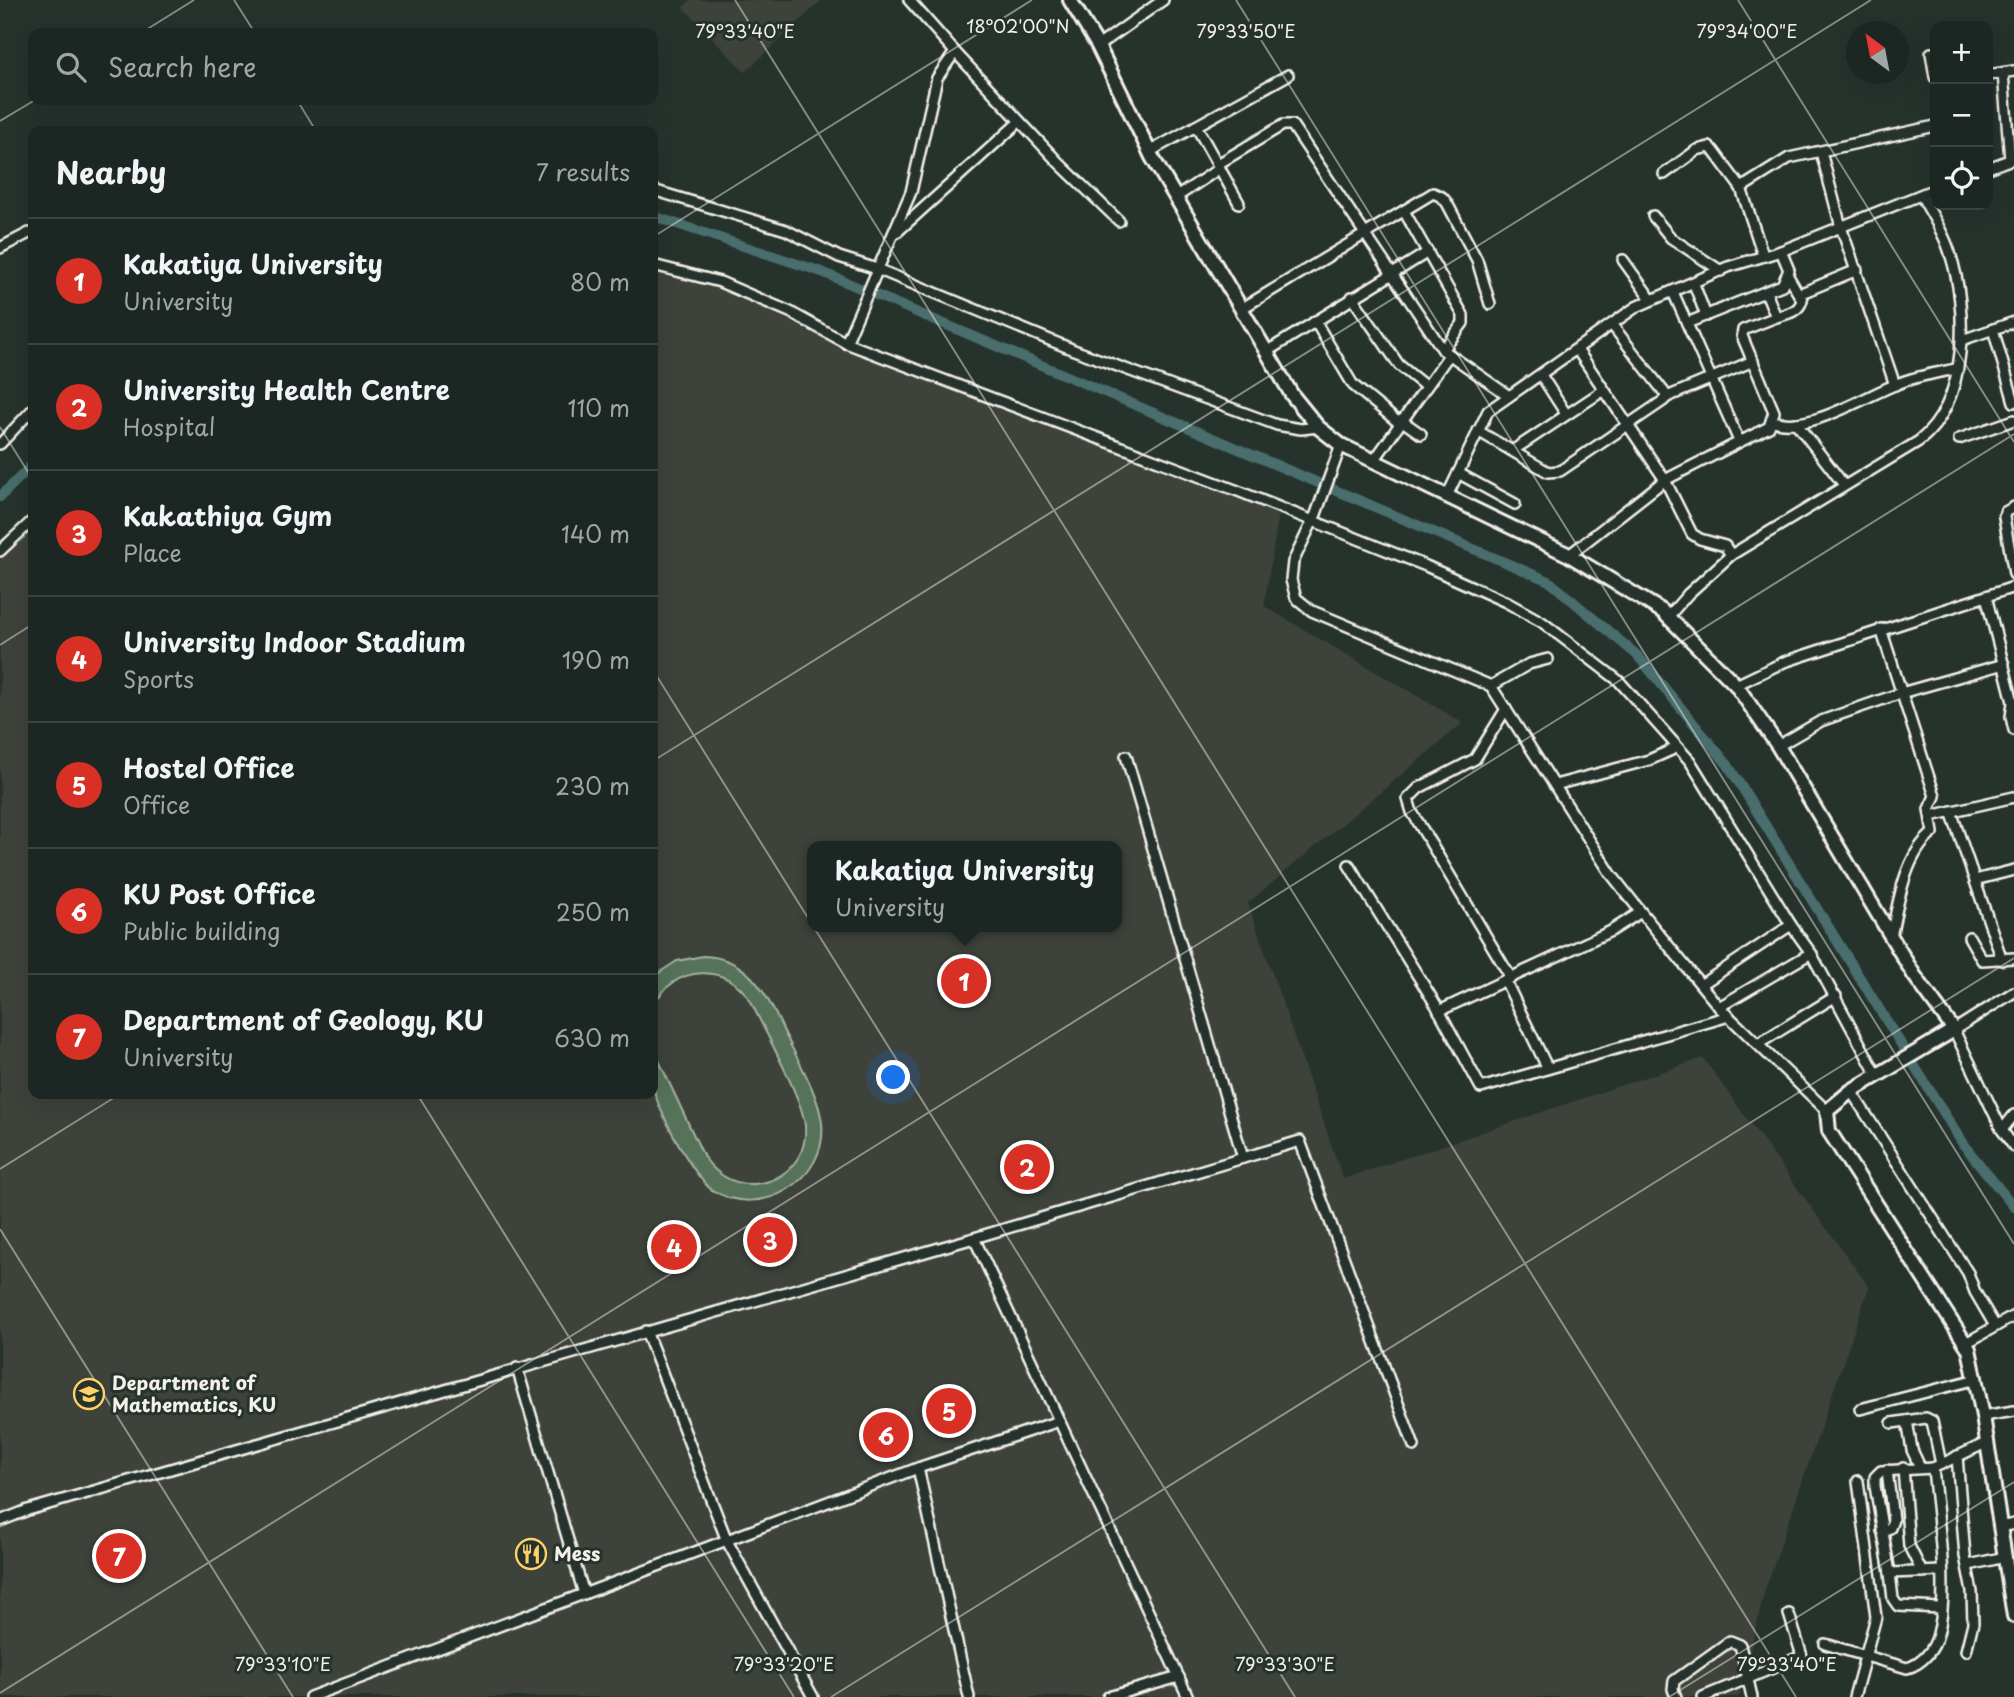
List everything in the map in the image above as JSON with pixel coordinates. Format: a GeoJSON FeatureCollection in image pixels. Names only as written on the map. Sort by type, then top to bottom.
{"type":"FeatureCollection","features":[{"type":"Feature","properties":{"kind":"street"},"geometry":{"type":"LineString","coordinates":[[909,0],[1020,122],[1119,221]]}},
{"type":"Feature","properties":{"kind":"street"},"geometry":{"type":"LineString","coordinates":[[1070,0],[1098,46],[1149,152],[1175,198],[1292,395],[1318,427],[1339,451],[1373,462],[1569,555],[1668,617],[1736,685],[1779,746],[1891,937],[1954,1030],[2001,1130],[2013,1144]]}},
{"type":"Feature","properties":{"kind":"street"},"geometry":{"type":"LineString","coordinates":[[1098,46],[1163,0]]}},
{"type":"Feature","properties":{"kind":"street"},"geometry":{"type":"LineString","coordinates":[[846,343],[895,234],[914,181],[937,78],[955,52]]}},
{"type":"Feature","properties":{"kind":"street"},"geometry":{"type":"LineString","coordinates":[[1993,74],[2014,71]]}},
{"type":"Feature","properties":{"kind":"street"},"geometry":{"type":"LineString","coordinates":[[1993,166],[2012,159],[2003,73]]}},
{"type":"Feature","properties":{"kind":"street"},"geometry":{"type":"LineString","coordinates":[[1149,152],[1288,75]]}},
{"type":"Feature","properties":{"kind":"street"},"geometry":{"type":"LineString","coordinates":[[895,234],[1020,122]]}},
{"type":"Feature","properties":{"kind":"street"},"geometry":{"type":"LineString","coordinates":[[1175,198],[1283,125],[1292,125],[1446,353],[1509,396]]}},
{"type":"Feature","properties":{"kind":"street"},"geometry":{"type":"LineString","coordinates":[[1196,126],[1239,203]]}},
{"type":"Feature","properties":{"kind":"street"},"geometry":{"type":"LineString","coordinates":[[1741,188],[1790,158],[1930,127]]}},
{"type":"Feature","properties":{"kind":"street"},"geometry":{"type":"LineString","coordinates":[[1664,174],[1697,150],[1709,147],[1741,188],[1763,255]]}},
{"type":"Feature","properties":{"kind":"street"},"geometry":{"type":"LineString","coordinates":[[1821,152],[1841,227],[1895,385]]}},
{"type":"Feature","properties":{"kind":"street"},"geometry":{"type":"LineString","coordinates":[[1447,496],[1488,411],[1651,299],[1763,255],[1782,251],[1930,191]]}},
{"type":"Feature","properties":{"kind":"street"},"geometry":{"type":"LineString","coordinates":[[658,192],[786,230],[876,272],[1074,350],[1277,425],[1301,429],[1318,427]]}},
{"type":"Feature","properties":{"kind":"street"},"geometry":{"type":"LineString","coordinates":[[1241,309],[1427,195],[1442,197],[1471,246],[1490,304]]}},
{"type":"Feature","properties":{"kind":"street"},"geometry":{"type":"LineString","coordinates":[[1668,617],[1688,594],[1731,555],[1919,441],[1934,428],[1956,369],[1962,340],[1962,304],[1951,254],[1921,195]]}},
{"type":"Feature","properties":{"kind":"street"},"geometry":{"type":"LineString","coordinates":[[1373,462],[1425,386],[1464,320],[1404,211]]}},
{"type":"Feature","properties":{"kind":"street"},"geometry":{"type":"LineString","coordinates":[[1653,216],[1671,238],[1721,271]]}},
{"type":"Feature","properties":{"kind":"street"},"geometry":{"type":"LineString","coordinates":[[0,248],[28,234]]}},
{"type":"Feature","properties":{"kind":"street"},"geometry":{"type":"LineString","coordinates":[[1773,421],[1771,401],[1742,336],[1743,330],[1750,325],[1798,308],[1802,300],[1788,275],[1782,251]]}},
{"type":"Feature","properties":{"kind":"street"},"geometry":{"type":"LineString","coordinates":[[1266,352],[1428,252]]}},
{"type":"Feature","properties":{"kind":"street"},"geometry":{"type":"LineString","coordinates":[[1623,260],[1651,299]]}},
{"type":"Feature","properties":{"kind":"street"},"geometry":{"type":"LineString","coordinates":[[658,266],[720,282],[790,312],[846,343],[1314,518],[1506,602],[1542,622],[1619,681],[1712,793],[1881,1072]]}},
{"type":"Feature","properties":{"kind":"street"},"geometry":{"type":"LineString","coordinates":[[1799,294],[1857,271]]}},
{"type":"Feature","properties":{"kind":"street"},"geometry":{"type":"LineString","coordinates":[[1687,323],[1782,285],[1788,275]]}},
{"type":"Feature","properties":{"kind":"street"},"geometry":{"type":"LineString","coordinates":[[1694,284],[1706,316]]}},
{"type":"Feature","properties":{"kind":"street"},"geometry":{"type":"LineString","coordinates":[[1673,292],[1739,440]]}},
{"type":"Feature","properties":{"kind":"street"},"geometry":{"type":"LineString","coordinates":[[1766,292],[1776,317]]}},
{"type":"Feature","properties":{"kind":"street"},"geometry":{"type":"LineString","coordinates":[[1352,297],[1399,365],[1425,386]]}},
{"type":"Feature","properties":{"kind":"street"},"geometry":{"type":"LineString","coordinates":[[1315,321],[1353,385],[1421,434]]}},
{"type":"Feature","properties":{"kind":"street"},"geometry":{"type":"LineString","coordinates":[[1962,340],[2014,322]]}},
{"type":"Feature","properties":{"kind":"street"},"geometry":{"type":"LineString","coordinates":[[1612,325],[1667,397]]}},
{"type":"Feature","properties":{"kind":"street"},"geometry":{"type":"LineString","coordinates":[[1993,330],[2014,402]]}},
{"type":"Feature","properties":{"kind":"street"},"geometry":{"type":"LineString","coordinates":[[1578,351],[1665,480],[1696,538],[1718,541],[1725,545],[1731,555]]}},
{"type":"Feature","properties":{"kind":"street"},"geometry":{"type":"LineString","coordinates":[[1478,431],[1548,472],[1560,471],[1667,397],[1753,361]]}},
{"type":"Feature","properties":{"kind":"street"},"geometry":{"type":"LineString","coordinates":[[1569,555],[1665,480],[1739,440],[1763,431],[1773,421],[1797,423],[1843,408],[1895,385],[1956,369]]}},
{"type":"Feature","properties":{"kind":"street"},"geometry":{"type":"LineString","coordinates":[[1541,375],[1566,414]]}},
{"type":"Feature","properties":{"kind":"street"},"geometry":{"type":"LineString","coordinates":[[1512,451],[1604,390]]}},
{"type":"Feature","properties":{"kind":"street"},"geometry":{"type":"LineString","coordinates":[[0,444],[28,414]]}},
{"type":"Feature","properties":{"kind":"street"},"geometry":{"type":"LineString","coordinates":[[1959,439],[2014,420]]}},
{"type":"Feature","properties":{"kind":"street"},"geometry":{"type":"LineString","coordinates":[[1797,423],[1844,485]]}},
{"type":"Feature","properties":{"kind":"street"},"geometry":{"type":"LineString","coordinates":[[1339,451],[1314,518],[1293,562],[1291,580],[1296,598],[1312,611],[1491,686],[1611,874],[1641,912],[1720,1007],[1827,1111],[1829,1131],[1966,1343],[1977,1379],[2013,1610]]}},
{"type":"Feature","properties":{"kind":"street"},"geometry":{"type":"LineString","coordinates":[[1458,472],[1515,504]]}},
{"type":"Feature","properties":{"kind":"street"},"geometry":{"type":"LineString","coordinates":[[2014,507],[2005,512],[2004,517],[2014,574]]}},
{"type":"Feature","properties":{"kind":"street"},"geometry":{"type":"LineString","coordinates":[[0,551],[28,525]]}},
{"type":"Feature","properties":{"kind":"street"},"geometry":{"type":"LineString","coordinates":[[1736,685],[1784,662],[2014,587]]}},
{"type":"Feature","properties":{"kind":"street"},"geometry":{"type":"LineString","coordinates":[[1986,596],[2013,702],[2014,730]]}},
{"type":"Feature","properties":{"kind":"street"},"geometry":{"type":"LineString","coordinates":[[1881,629],[1935,796],[1929,805],[1933,833],[1921,841],[1916,851],[1898,901],[1891,937]]}},
{"type":"Feature","properties":{"kind":"street"},"geometry":{"type":"LineString","coordinates":[[1491,686],[1530,664],[1548,659]]}},
{"type":"Feature","properties":{"kind":"street"},"geometry":{"type":"LineString","coordinates":[[1779,746],[1821,721],[1901,693],[2004,664]]}},
{"type":"Feature","properties":{"kind":"street"},"geometry":{"type":"LineString","coordinates":[[1506,709],[1475,759],[1419,788],[1408,799],[1412,812],[1508,979],[1547,1067]]}},
{"type":"Feature","properties":{"kind":"street"},"geometry":{"type":"LineString","coordinates":[[1555,785],[1649,760],[1676,748]]}},
{"type":"Feature","properties":{"kind":"street"},"geometry":{"type":"LineString","coordinates":[[1126,756],[1243,1158]]}},
{"type":"Feature","properties":{"kind":"street"},"geometry":{"type":"LineString","coordinates":[[1931,816],[2014,797]]}},
{"type":"Feature","properties":{"kind":"street"},"geometry":{"type":"LineString","coordinates":[[1951,811],[2002,960]]}},
{"type":"Feature","properties":{"kind":"street"},"geometry":{"type":"LineString","coordinates":[[1349,864],[1439,1011],[1481,1088],[1729,1016]]}},
{"type":"Feature","properties":{"kind":"street"},"geometry":{"type":"LineString","coordinates":[[1975,880],[2014,870]]}},
{"type":"Feature","properties":{"kind":"street"},"geometry":{"type":"LineString","coordinates":[[1439,1011],[1611,931],[1641,912]]}},
{"type":"Feature","properties":{"kind":"street"},"geometry":{"type":"LineString","coordinates":[[1702,984],[1791,925]]}},
{"type":"Feature","properties":{"kind":"street"},"geometry":{"type":"LineString","coordinates":[[1969,937],[1982,960],[2014,958]]}},
{"type":"Feature","properties":{"kind":"street"},"geometry":{"type":"LineString","coordinates":[[1720,1007],[1811,954]]}},
{"type":"Feature","properties":{"kind":"street"},"geometry":{"type":"LineString","coordinates":[[1827,1111],[1851,1091],[2014,992]]}},
{"type":"Feature","properties":{"kind":"street"},"geometry":{"type":"LineString","coordinates":[[1758,1044],[1836,996]]}},
{"type":"Feature","properties":{"kind":"street"},"geometry":{"type":"LineString","coordinates":[[1851,1091],[1968,1273],[1975,1292],[1996,1326]]}},
{"type":"Feature","properties":{"kind":"street"},"geometry":{"type":"LineString","coordinates":[[2001,1130],[2014,1115]]}},
{"type":"Feature","properties":{"kind":"street"},"geometry":{"type":"LineString","coordinates":[[0,1521],[28,1510],[476,1383],[517,1368],[974,1238],[1300,1141],[1414,1446]]}},
{"type":"Feature","properties":{"kind":"street"},"geometry":{"type":"LineString","coordinates":[[974,1238],[1188,1697]]}},
{"type":"Feature","properties":{"kind":"street"},"geometry":{"type":"LineString","coordinates":[[1966,1343],[2014,1315]]}},
{"type":"Feature","properties":{"kind":"street"},"geometry":{"type":"LineString","coordinates":[[646,1331],[727,1541],[813,1697]]}},
{"type":"Feature","properties":{"kind":"street"},"geometry":{"type":"LineString","coordinates":[[517,1368],[584,1594]]}},
{"type":"Feature","properties":{"kind":"street"},"geometry":{"type":"LineString","coordinates":[[1860,1409],[1977,1379]]}},
{"type":"Feature","properties":{"kind":"street"},"geometry":{"type":"LineString","coordinates":[[1983,1416],[2014,1411]]}},
{"type":"Feature","properties":{"kind":"street"},"geometry":{"type":"LineString","coordinates":[[1825,1644],[1906,1668],[1914,1666],[1927,1655],[1935,1643],[1942,1571],[1932,1421],[1926,1418],[1892,1423]]}},
{"type":"Feature","properties":{"kind":"street"},"geometry":{"type":"LineString","coordinates":[[310,1697],[918,1468],[1059,1421]]}},
{"type":"Feature","properties":{"kind":"street"},"geometry":{"type":"LineString","coordinates":[[1907,1421],[1912,1450],[1920,1467]]}},
{"type":"Feature","properties":{"kind":"street"},"geometry":{"type":"LineString","coordinates":[[1940,1608],[1898,1606],[1893,1599],[1875,1477],[1887,1470],[1937,1466],[1988,1442]]}},
{"type":"Feature","properties":{"kind":"street"},"geometry":{"type":"LineString","coordinates":[[1957,1456],[1961,1522],[1969,1565],[1973,1613],[1966,1651]]}},
{"type":"Feature","properties":{"kind":"street"},"geometry":{"type":"LineString","coordinates":[[918,1468],[969,1697]]}},
{"type":"Feature","properties":{"kind":"street"},"geometry":{"type":"LineString","coordinates":[[1903,1468],[1909,1546],[1922,1572]]}},
{"type":"Feature","properties":{"kind":"street"},"geometry":{"type":"LineString","coordinates":[[1882,1531],[1892,1525],[1887,1470]]}},
{"type":"Feature","properties":{"kind":"street"},"geometry":{"type":"LineString","coordinates":[[1854,1697],[1876,1612],[1858,1481]]}},
{"type":"Feature","properties":{"kind":"street"},"geometry":{"type":"LineString","coordinates":[[1878,1508],[1892,1507]]}},
{"type":"Feature","properties":{"kind":"street"},"geometry":{"type":"LineString","coordinates":[[2000,1527],[2014,1524]]}},
{"type":"Feature","properties":{"kind":"street"},"geometry":{"type":"LineString","coordinates":[[1969,1565],[2005,1557]]}},
{"type":"Feature","properties":{"kind":"street"},"geometry":{"type":"LineString","coordinates":[[1890,1573],[1942,1571]]}},
{"type":"Feature","properties":{"kind":"street"},"geometry":{"type":"LineString","coordinates":[[1703,1697],[1802,1656],[1789,1614]]}},
{"type":"Feature","properties":{"kind":"street"},"geometry":{"type":"LineString","coordinates":[[1676,1697],[1672,1689],[1674,1681],[1730,1641],[1740,1645],[1752,1697]]}},
{"type":"Feature","properties":{"kind":"street"},"geometry":{"type":"LineString","coordinates":[[1108,1697],[1179,1677]]}},
{"type":"Feature","properties":{"kind":"shaded area"},"geometry":{"type":"Polygon","coordinates":[[[691,0],[822,0],[745,72],[683,7],[691,0]]]}},
{"type":"Feature","properties":{"kind":"shaded area"},"geometry":{"type":"Polygon","coordinates":[[[658,258],[863,346],[1281,500],[1264,606],[1463,723],[1248,903],[1343,1179],[1703,1058],[1869,1287],[1765,1590],[1739,1697],[0,1697],[0,545],[28,516],[28,1099],[658,1099],[658,258]]]}},
{"type":"Feature","properties":{"kind":"green space"},"geometry":{"type":"Polygon","coordinates":[[[703,956],[731,962],[743,969],[760,988],[775,1012],[805,1073],[820,1111],[821,1144],[814,1162],[803,1177],[788,1190],[751,1201],[731,1198],[712,1190],[686,1157],[668,1125],[657,1099],[658,1059],[704,1157],[714,1169],[732,1180],[754,1184],[774,1179],[792,1166],[804,1142],[805,1126],[798,1099],[751,1002],[741,989],[729,980],[715,974],[701,973],[674,982],[658,998],[658,973],[677,961],[703,956]]]}},
{"type":"Feature","properties":{"kind":"waterway"},"geometry":{"type":"LineString","coordinates":[[658,218],[822,272],[1549,581],[1638,656],[1728,765],[1963,1144],[2014,1207]]}},
{"type":"Feature","properties":{"kind":"waterway"},"geometry":{"type":"LineString","coordinates":[[0,497],[28,469]]}},
{"type":"Feature","properties":{"kind":"place","name":"Kakatiya University"},"geometry":{"type":"Point","coordinates":[964,981]}},
{"type":"Feature","properties":{"kind":"place","name":"University Health Centre"},"geometry":{"type":"Point","coordinates":[1027,1167]}},
{"type":"Feature","properties":{"kind":"place","name":"Kakathiya Gym"},"geometry":{"type":"Point","coordinates":[770,1240]}},
{"type":"Feature","properties":{"kind":"place","name":"University Indoor Stadium"},"geometry":{"type":"Point","coordinates":[674,1247]}},
{"type":"Feature","properties":{"kind":"place","name":"Department of Mathematics, KU"},"geometry":{"type":"Point","coordinates":[89,1394]}},
{"type":"Feature","properties":{"kind":"place","name":"Hostel Office"},"geometry":{"type":"Point","coordinates":[949,1411]}},
{"type":"Feature","properties":{"kind":"place","name":"KU Post Office"},"geometry":{"type":"Point","coordinates":[886,1435]}},
{"type":"Feature","properties":{"kind":"place","name":"Mess"},"geometry":{"type":"Point","coordinates":[531,1554]}},
{"type":"Feature","properties":{"kind":"place","name":"Department of Geology, KU"},"geometry":{"type":"Point","coordinates":[119,1556]}}]}
